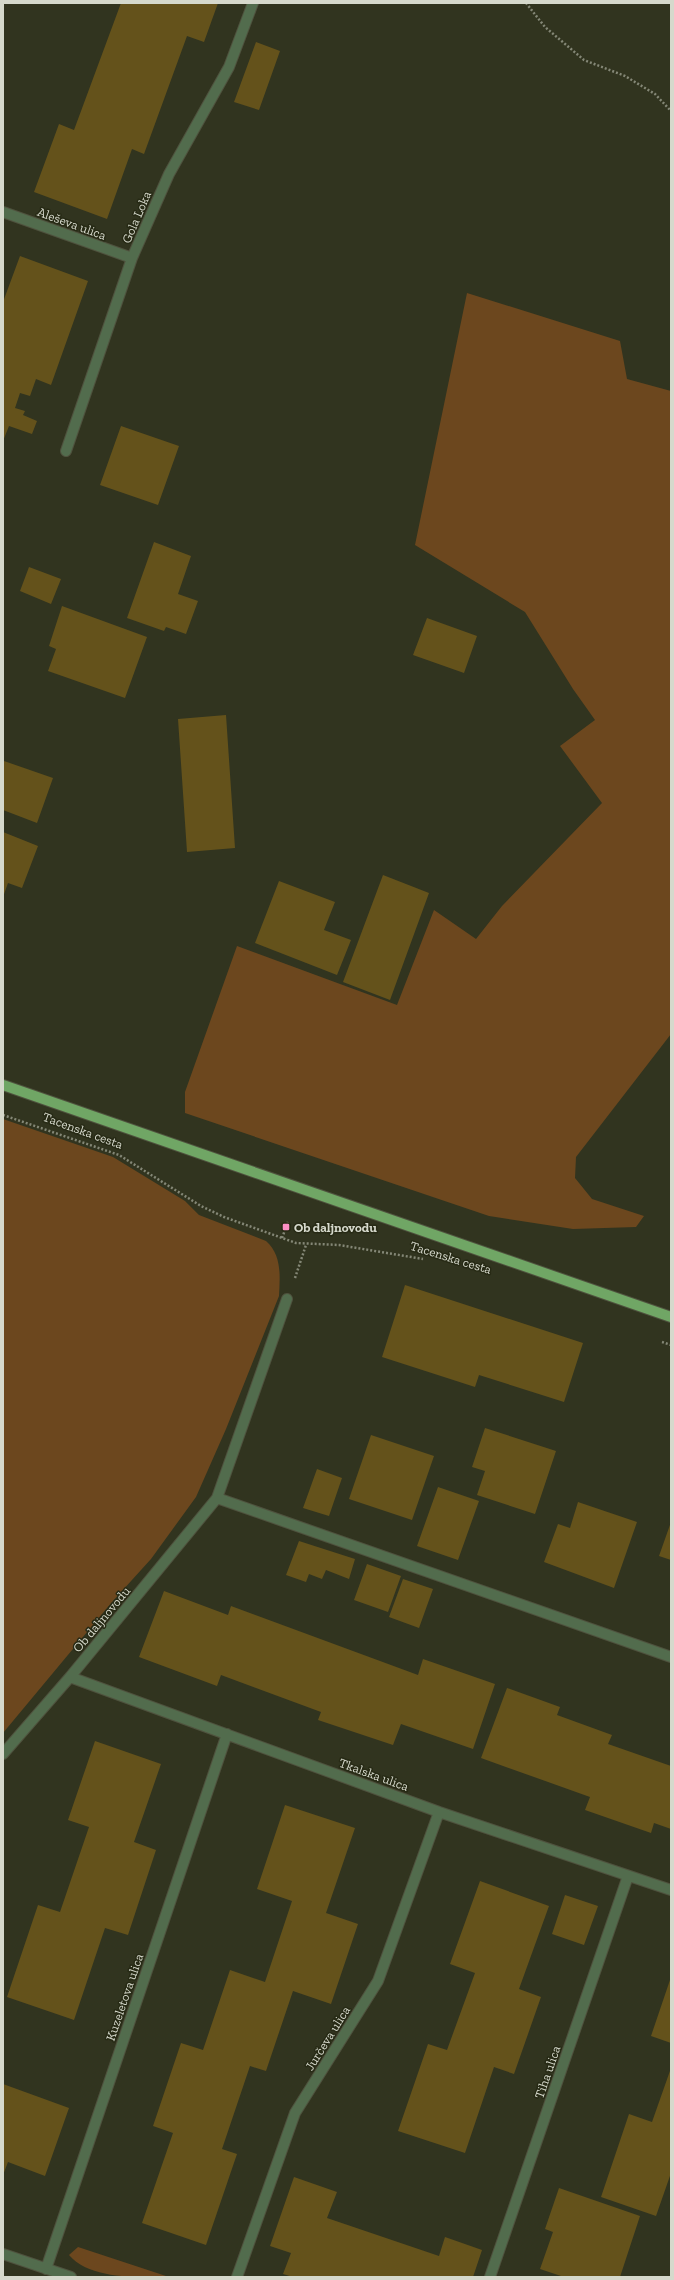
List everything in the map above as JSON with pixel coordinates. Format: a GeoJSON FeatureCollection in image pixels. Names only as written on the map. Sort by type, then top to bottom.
{"type":"FeatureCollection","features":[{"type":"Feature","properties":{"kind":"main road","name":"Tacenska cesta"},"geometry":{"type":"LineString","coordinates":[[3,1085],[671,1316]]}},
{"type":"Feature","properties":{"kind":"street","name":"Gola Loka"},"geometry":{"type":"LineString","coordinates":[[66,451],[132,258],[169,174],[229,67],[253,3]]}},
{"type":"Feature","properties":{"kind":"street","name":"Aleševa ulica"},"geometry":{"type":"LineString","coordinates":[[3,212],[132,258]]}},
{"type":"Feature","properties":{"kind":"street","name":"Ob daljnovodu"},"geometry":{"type":"LineString","coordinates":[[3,1754],[70,1677],[216,1498],[287,1299]]}},
{"type":"Feature","properties":{"kind":"street"},"geometry":{"type":"LineString","coordinates":[[216,1498],[671,1657]]}},
{"type":"Feature","properties":{"kind":"street","name":"Tkalska ulica"},"geometry":{"type":"LineString","coordinates":[[70,1677],[438,1812],[671,1890]]}},
{"type":"Feature","properties":{"kind":"street","name":"Kuzeletova ulica"},"geometry":{"type":"LineString","coordinates":[[46,2269],[227,1734]]}},
{"type":"Feature","properties":{"kind":"street","name":"Jurčeva ulica"},"geometry":{"type":"LineString","coordinates":[[238,2277],[295,2112],[378,1981],[438,1812]]}},
{"type":"Feature","properties":{"kind":"street","name":"Tiha ulica"},"geometry":{"type":"LineString","coordinates":[[490,2277],[628,1876]]}},
{"type":"Feature","properties":{"kind":"street"},"geometry":{"type":"LineString","coordinates":[[3,2254],[71,2277]]}},
{"type":"Feature","properties":{"kind":"path"},"geometry":{"type":"LineString","coordinates":[[526,3],[545,27],[584,60],[625,76],[655,94],[671,111]]}},
{"type":"Feature","properties":{"kind":"path","name":"Tacenska cesta"},"geometry":{"type":"LineString","coordinates":[[3,1115],[119,1155],[201,1206],[224,1217],[282,1238],[306,1245],[339,1245],[429,1261]]}},
{"type":"Feature","properties":{"kind":"path"},"geometry":{"type":"LineString","coordinates":[[282,1238],[288,1222]]}},
{"type":"Feature","properties":{"kind":"path"},"geometry":{"type":"LineString","coordinates":[[287,1299],[306,1245]]}},
{"type":"Feature","properties":{"kind":"path"},"geometry":{"type":"LineString","coordinates":[[657,1340],[671,1345]]}},
{"type":"Feature","properties":{"kind":"shaded area"},"geometry":{"type":"Polygon","coordinates":[[[467,293],[620,341],[627,379],[671,391],[671,1034],[576,1157],[575,1178],[592,1199],[644,1216],[636,1227],[573,1229],[489,1216],[185,1113],[185,1092],[237,946],[397,1005],[434,910],[476,939],[502,906],[602,803],[560,746],[595,720],[573,689],[525,612],[415,545],[467,293]]]}},
{"type":"Feature","properties":{"kind":"shaded area"},"geometry":{"type":"Polygon","coordinates":[[[3,1119],[113,1157],[185,1201],[199,1215],[266,1241],[275,1253],[279,1266],[280,1281],[279,1296],[226,1429],[196,1497],[151,1559],[112,1602],[3,1733],[3,1119]]]}},
{"type":"Feature","properties":{"kind":"shaded area"},"geometry":{"type":"Polygon","coordinates":[[[78,2247],[169,2277],[130,2277],[102,2273],[89,2269],[78,2263],[69,2255],[78,2247]]]}},
{"type":"Feature","properties":{"kind":"building"},"geometry":{"type":"Polygon","coordinates":[[[121,3],[218,3],[204,42],[187,36],[144,154],[132,149],[107,219],[34,192],[59,124],[74,130],[121,3]]]}},
{"type":"Feature","properties":{"kind":"building"},"geometry":{"type":"Polygon","coordinates":[[[256,42],[280,51],[259,110],[234,102],[256,42]]]}},
{"type":"Feature","properties":{"kind":"building"},"geometry":{"type":"Polygon","coordinates":[[[20,256],[88,281],[51,385],[36,379],[30,396],[20,393],[15,408],[25,411],[23,415],[37,421],[32,434],[9,426],[3,441],[3,302],[20,256]]]}},
{"type":"Feature","properties":{"kind":"building"},"geometry":{"type":"Polygon","coordinates":[[[121,426],[179,446],[158,505],[100,485],[121,426]]]}},
{"type":"Feature","properties":{"kind":"building"},"geometry":{"type":"Polygon","coordinates":[[[154,542],[191,556],[178,594],[198,601],[186,634],[166,627],[164,631],[127,618],[154,542]]]}},
{"type":"Feature","properties":{"kind":"building"},"geometry":{"type":"Polygon","coordinates":[[[29,567],[61,579],[51,604],[20,591],[29,567]]]}},
{"type":"Feature","properties":{"kind":"building"},"geometry":{"type":"Polygon","coordinates":[[[62,606],[147,637],[125,698],[48,671],[56,649],[49,646],[62,606]]]}},
{"type":"Feature","properties":{"kind":"building"},"geometry":{"type":"Polygon","coordinates":[[[427,618],[477,636],[464,673],[413,655],[427,618]]]}},
{"type":"Feature","properties":{"kind":"building"},"geometry":{"type":"Polygon","coordinates":[[[226,715],[235,848],[187,852],[178,719],[226,715]]]}},
{"type":"Feature","properties":{"kind":"building"},"geometry":{"type":"Polygon","coordinates":[[[4,761],[53,778],[37,823],[3,810],[4,761]]]}},
{"type":"Feature","properties":{"kind":"building"},"geometry":{"type":"Polygon","coordinates":[[[3,832],[38,846],[22,888],[8,883],[3,897],[3,832]]]}},
{"type":"Feature","properties":{"kind":"building"},"geometry":{"type":"Polygon","coordinates":[[[383,875],[429,893],[390,1000],[343,982],[383,875]]]}},
{"type":"Feature","properties":{"kind":"building"},"geometry":{"type":"Polygon","coordinates":[[[279,881],[335,902],[324,930],[351,940],[337,975],[255,943],[279,881]]]}},
{"type":"Feature","properties":{"kind":"building"},"geometry":{"type":"Polygon","coordinates":[[[405,1285],[583,1343],[564,1402],[479,1375],[475,1387],[382,1357],[405,1285]]]}},
{"type":"Feature","properties":{"kind":"building"},"geometry":{"type":"Polygon","coordinates":[[[485,1428],[556,1451],[535,1514],[477,1495],[485,1471],[472,1467],[485,1428]]]}},
{"type":"Feature","properties":{"kind":"building"},"geometry":{"type":"Polygon","coordinates":[[[371,1435],[434,1456],[412,1520],[349,1499],[371,1435]]]}},
{"type":"Feature","properties":{"kind":"building"},"geometry":{"type":"Polygon","coordinates":[[[317,1469],[342,1478],[329,1516],[303,1508],[317,1469]]]}},
{"type":"Feature","properties":{"kind":"building"},"geometry":{"type":"Polygon","coordinates":[[[438,1487],[479,1501],[458,1560],[417,1546],[438,1487]]]}},
{"type":"Feature","properties":{"kind":"building"},"geometry":{"type":"Polygon","coordinates":[[[578,1502],[637,1522],[614,1588],[544,1562],[558,1524],[570,1528],[578,1502]]]}},
{"type":"Feature","properties":{"kind":"building"},"geometry":{"type":"Polygon","coordinates":[[[671,1522],[671,1560],[659,1556],[671,1522]]]}},
{"type":"Feature","properties":{"kind":"building"},"geometry":{"type":"Polygon","coordinates":[[[299,1541],[355,1559],[349,1579],[326,1570],[322,1579],[309,1574],[306,1582],[286,1575],[299,1541]]]}},
{"type":"Feature","properties":{"kind":"building"},"geometry":{"type":"Polygon","coordinates":[[[367,1564],[401,1576],[388,1612],[354,1600],[367,1564]]]}},
{"type":"Feature","properties":{"kind":"building"},"geometry":{"type":"Polygon","coordinates":[[[403,1579],[433,1589],[419,1628],[389,1617],[403,1579]]]}},
{"type":"Feature","properties":{"kind":"building"},"geometry":{"type":"Polygon","coordinates":[[[164,1591],[228,1615],[231,1606],[418,1675],[423,1659],[495,1684],[473,1749],[401,1724],[393,1745],[318,1720],[321,1712],[221,1675],[217,1686],[139,1657],[164,1591]]]}},
{"type":"Feature","properties":{"kind":"building"},"geometry":{"type":"Polygon","coordinates":[[[507,1688],[560,1707],[557,1715],[612,1735],[608,1744],[671,1766],[671,1829],[654,1823],[651,1833],[585,1810],[590,1797],[481,1758],[507,1688]]]}},
{"type":"Feature","properties":{"kind":"building"},"geometry":{"type":"Polygon","coordinates":[[[95,1741],[161,1764],[134,1842],[156,1850],[128,1935],[105,1928],[74,2020],[7,1997],[38,1905],[60,1912],[89,1827],[68,1820],[95,1741]]]}},
{"type":"Feature","properties":{"kind":"building"},"geometry":{"type":"Polygon","coordinates":[[[285,1805],[355,1828],[326,1913],[358,1924],[331,2004],[293,1991],[266,2071],[250,2066],[222,2149],[237,2154],[206,2245],[142,2223],[173,2133],[153,2126],[181,2043],[203,2050],[230,1970],[265,1982],[292,1901],[257,1889],[285,1805]]]}},
{"type":"Feature","properties":{"kind":"building"},"geometry":{"type":"Polygon","coordinates":[[[480,1881],[549,1906],[519,1989],[541,1997],[514,2074],[494,2067],[465,2153],[398,2131],[428,2044],[447,2050],[475,1973],[450,1964],[480,1881]]]}},
{"type":"Feature","properties":{"kind":"building"},"geometry":{"type":"Polygon","coordinates":[[[565,1895],[598,1906],[584,1945],[552,1934],[565,1895]]]}},
{"type":"Feature","properties":{"kind":"building"},"geometry":{"type":"Polygon","coordinates":[[[671,1977],[671,2043],[651,2036],[671,1977]]]}},
{"type":"Feature","properties":{"kind":"building"},"geometry":{"type":"Polygon","coordinates":[[[671,2068],[671,2173],[656,2216],[601,2197],[629,2114],[652,2122],[671,2068]]]}},
{"type":"Feature","properties":{"kind":"building"},"geometry":{"type":"Polygon","coordinates":[[[3,2084],[69,2108],[45,2176],[8,2162],[3,2175],[3,2084]]]}},
{"type":"Feature","properties":{"kind":"building"},"geometry":{"type":"Polygon","coordinates":[[[294,2177],[337,2192],[327,2218],[439,2256],[445,2237],[482,2250],[473,2277],[293,2277],[283,2274],[291,2253],[270,2246],[294,2177]]]}},
{"type":"Feature","properties":{"kind":"building"},"geometry":{"type":"Polygon","coordinates":[[[559,2188],[640,2216],[620,2277],[564,2277],[540,2269],[553,2232],[545,2229],[559,2188]]]}},
{"type":"Feature","properties":{"kind":"place","name":"Ob daljnovodu"},"geometry":{"type":"Point","coordinates":[286,1227]}}]}
